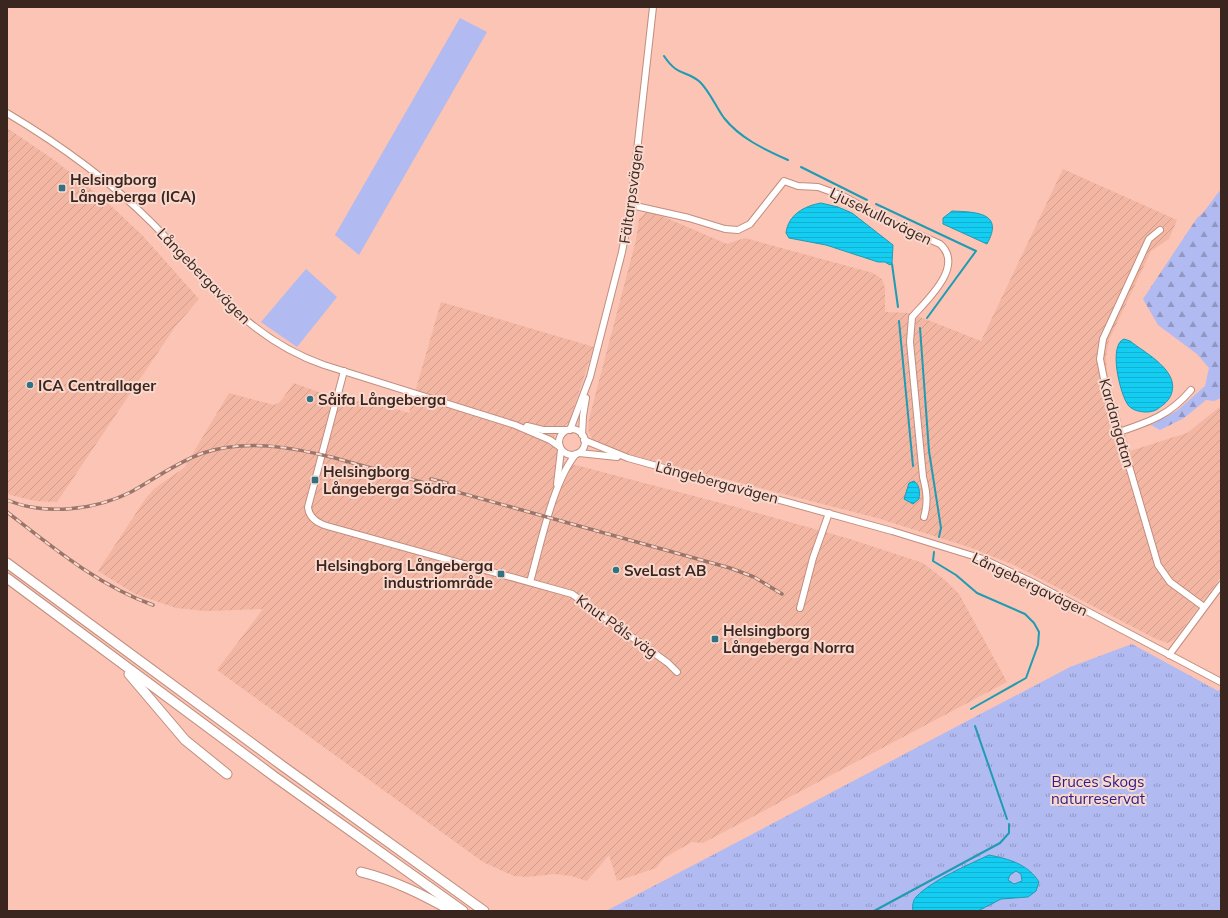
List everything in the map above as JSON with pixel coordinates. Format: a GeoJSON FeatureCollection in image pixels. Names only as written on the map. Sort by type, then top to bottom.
{"type":"FeatureCollection","features":[{"type":"Feature","properties":{"kind":"highway"},"geometry":{"type":"LineString","coordinates":[[7,563],[155,674],[484,911]]}},
{"type":"Feature","properties":{"kind":"highway"},"geometry":{"type":"LineString","coordinates":[[7,578],[117,660],[463,911]]}},
{"type":"Feature","properties":{"kind":"highway"},"geometry":{"type":"LineString","coordinates":[[117,660],[185,740],[227,774]]}},
{"type":"Feature","properties":{"kind":"highway"},"geometry":{"type":"LineString","coordinates":[[361,872],[392,881],[422,894],[452,911]]}},
{"type":"Feature","properties":{"kind":"highway"},"geometry":{"type":"LineString","coordinates":[[460,894],[488,911]]}},
{"type":"Feature","properties":{"kind":"street","name":"Fältarpsvägen"},"geometry":{"type":"LineString","coordinates":[[583,438],[583,416],[590,377],[618,276],[631,205],[653,7]]}},
{"type":"Feature","properties":{"kind":"street","name":"Långebergavägen"},"geometry":{"type":"LineString","coordinates":[[7,113],[77,158],[117,191],[151,222],[227,304],[261,333],[303,357],[515,425],[550,440],[561,449]]}},
{"type":"Feature","properties":{"kind":"street","name":"Ljusekullavägen"},"geometry":{"type":"LineString","coordinates":[[631,205],[689,218],[725,229],[738,230],[750,224],[784,181],[798,186],[818,187],[843,196],[890,222],[940,244],[945,248],[948,261],[946,274],[912,317],[910,324],[910,342],[923,477],[927,490],[927,506],[924,517]]}},
{"type":"Feature","properties":{"kind":"street","name":"Kardangatan"},"geometry":{"type":"LineString","coordinates":[[1160,230],[1149,239],[1103,339],[1100,359],[1119,432],[1158,565],[1170,582],[1204,607]]}},
{"type":"Feature","properties":{"kind":"street","name":"Knut Påls väg"},"geometry":{"type":"LineString","coordinates":[[344,371],[308,505],[308,511],[312,518],[327,526],[572,594],[580,598],[668,663],[677,672]]}},
{"type":"Feature","properties":{"kind":"street","name":"Fältarpsvägen"},"geometry":{"type":"LineString","coordinates":[[568,430],[590,377]]}},
{"type":"Feature","properties":{"kind":"street"},"geometry":{"type":"LineString","coordinates":[[1119,432],[1155,420],[1174,409],[1191,390]]}},
{"type":"Feature","properties":{"kind":"street","name":"Långebergavägen"},"geometry":{"type":"LineString","coordinates":[[515,425],[543,430],[568,430]]}},
{"type":"Feature","properties":{"kind":"street"},"geometry":{"type":"LineString","coordinates":[[530,582],[557,492],[570,462],[583,449],[583,438],[576,430],[568,430],[560,437],[561,449],[557,492]]}},
{"type":"Feature","properties":{"kind":"street","name":"Långebergavägen"},"geometry":{"type":"LineString","coordinates":[[583,438],[628,458],[829,513],[954,550],[1004,568],[1221,682]]}},
{"type":"Feature","properties":{"kind":"street"},"geometry":{"type":"LineString","coordinates":[[561,449],[566,454],[577,454]]}},
{"type":"Feature","properties":{"kind":"street","name":"Långebergavägen"},"geometry":{"type":"LineString","coordinates":[[577,454],[628,458]]}},
{"type":"Feature","properties":{"kind":"street"},"geometry":{"type":"LineString","coordinates":[[800,608],[813,558],[829,513]]}},
{"type":"Feature","properties":{"kind":"street"},"geometry":{"type":"LineString","coordinates":[[1170,655],[1221,585]]}},
{"type":"Feature","properties":{"kind":"shaded area"},"geometry":{"type":"Polygon","coordinates":[[[7,128],[57,162],[109,204],[143,236],[199,299],[175,327],[57,502],[35,501],[7,494],[7,128]]]}},
{"type":"Feature","properties":{"kind":"shaded area"},"geometry":{"type":"Polygon","coordinates":[[[1063,169],[1177,220],[1169,239],[1151,251],[1109,340],[1106,357],[1107,373],[1130,451],[1187,433],[1221,406],[1221,577],[1174,640],[1167,643],[1156,639],[1014,565],[969,547],[877,518],[616,451],[593,441],[588,430],[589,419],[636,240],[639,219],[646,212],[655,213],[727,244],[745,238],[873,273],[882,279],[885,288],[885,312],[910,313],[981,341],[1063,169]]]}},
{"type":"Feature","properties":{"kind":"shaded area"},"geometry":{"type":"Polygon","coordinates":[[[821,203],[838,207],[852,213],[893,245],[892,263],[890,265],[885,262],[878,262],[826,245],[789,238],[786,233],[787,227],[793,216],[809,206],[821,203]]]}},
{"type":"Feature","properties":{"kind":"shaded area"},"geometry":{"type":"Polygon","coordinates":[[[952,211],[978,213],[990,220],[992,225],[992,233],[987,244],[943,224],[943,218],[952,211]]]}},
{"type":"Feature","properties":{"kind":"shaded area"},"geometry":{"type":"Polygon","coordinates":[[[441,302],[594,347],[569,422],[554,436],[558,456],[564,462],[736,507],[850,539],[923,563],[945,580],[959,594],[1007,682],[703,843],[692,842],[664,858],[656,868],[617,881],[609,855],[587,881],[571,876],[555,874],[527,877],[514,876],[483,862],[217,670],[263,609],[206,611],[176,608],[135,594],[98,571],[146,498],[155,488],[184,468],[229,393],[274,405],[280,402],[294,383],[337,399],[376,403],[409,413],[441,302]]]}},
{"type":"Feature","properties":{"kind":"shaded area"},"geometry":{"type":"Polygon","coordinates":[[[1124,339],[1130,341],[1152,357],[1160,364],[1171,378],[1173,386],[1171,395],[1167,402],[1156,410],[1149,412],[1137,411],[1128,405],[1125,399],[1119,381],[1116,360],[1119,343],[1124,339]]]}},
{"type":"Feature","properties":{"kind":"shaded area"},"geometry":{"type":"Polygon","coordinates":[[[914,481],[919,489],[919,499],[913,504],[904,499],[909,483],[914,481]]]}},
{"type":"Feature","properties":{"kind":"shaded area"},"geometry":{"type":"Polygon","coordinates":[[[989,855],[1004,858],[1024,867],[1035,876],[1039,882],[1036,891],[1028,897],[1001,899],[978,911],[913,911],[914,900],[916,897],[931,885],[961,868],[989,855]],[[1016,871],[1010,875],[1008,880],[1014,884],[1022,881],[1021,874],[1016,871]]]}},
{"type":"Feature","properties":{"kind":"green space"},"geometry":{"type":"Polygon","coordinates":[[[460,18],[487,32],[359,255],[335,235],[460,18]]]}},
{"type":"Feature","properties":{"kind":"green space"},"geometry":{"type":"Polygon","coordinates":[[[1221,189],[1221,398],[1214,401],[1206,400],[1184,418],[1160,430],[1151,425],[1178,410],[1205,386],[1209,368],[1197,354],[1158,325],[1143,299],[1197,218],[1203,213],[1221,189]]]}},
{"type":"Feature","properties":{"kind":"green space"},"geometry":{"type":"Polygon","coordinates":[[[306,269],[337,297],[297,347],[261,322],[306,269]]]}},
{"type":"Feature","properties":{"kind":"green space","name":"Bruces Skogs naturreservat"},"geometry":{"type":"Polygon","coordinates":[[[1132,644],[1218,691],[1221,688],[1221,911],[606,911],[1070,667],[1132,644]]]}},
{"type":"Feature","properties":{"kind":"waterway"},"geometry":{"type":"LineString","coordinates":[[664,56],[669,63],[678,70],[700,82],[707,90],[724,118],[745,138],[788,160]]}},
{"type":"Feature","properties":{"kind":"waterway"},"geometry":{"type":"LineString","coordinates":[[801,167],[867,200]]}},
{"type":"Feature","properties":{"kind":"waterway"},"geometry":{"type":"LineString","coordinates":[[876,204],[976,251],[927,318]]}},
{"type":"Feature","properties":{"kind":"waterway"},"geometry":{"type":"LineString","coordinates":[[892,264],[898,307]]}},
{"type":"Feature","properties":{"kind":"waterway"},"geometry":{"type":"LineString","coordinates":[[899,321],[913,466]]}},
{"type":"Feature","properties":{"kind":"waterway"},"geometry":{"type":"LineString","coordinates":[[920,328],[929,451],[941,528],[939,537]]}},
{"type":"Feature","properties":{"kind":"waterway"},"geometry":{"type":"LineString","coordinates":[[934,552],[933,561],[956,575],[977,593],[1025,614],[1034,623],[1039,632],[1038,645],[1026,678],[971,709]]}},
{"type":"Feature","properties":{"kind":"waterway"},"geometry":{"type":"LineString","coordinates":[[975,726],[1007,819]]}},
{"type":"Feature","properties":{"kind":"waterway"},"geometry":{"type":"LineString","coordinates":[[874,911],[1000,843],[1009,833],[1009,824]]}},
{"type":"Feature","properties":{"kind":"railway"},"geometry":{"type":"LineString","coordinates":[[7,500],[37,508],[70,509],[86,507],[102,503],[131,492],[175,466],[203,453],[236,446],[269,446],[286,448],[335,458],[730,568],[754,577],[782,594]]}},
{"type":"Feature","properties":{"kind":"railway"},"geometry":{"type":"LineString","coordinates":[[431,479],[447,483]]}},
{"type":"Feature","properties":{"kind":"railway"},"geometry":{"type":"LineString","coordinates":[[7,512],[59,552],[95,576],[133,597],[153,605]]}},
{"type":"Feature","properties":{"kind":"place","name":"Helsingborg Långeberga (ICA)"},"geometry":{"type":"Point","coordinates":[62,188]}},
{"type":"Feature","properties":{"kind":"place","name":"ICA Centrallager"},"geometry":{"type":"Point","coordinates":[30,385]}},
{"type":"Feature","properties":{"kind":"place","name":"Såifa Långeberga"},"geometry":{"type":"Point","coordinates":[310,399]}},
{"type":"Feature","properties":{"kind":"place","name":"Helsingborg Långeberga Södra"},"geometry":{"type":"Point","coordinates":[315,480]}},
{"type":"Feature","properties":{"kind":"place","name":"SveLast AB"},"geometry":{"type":"Point","coordinates":[616,570]}},
{"type":"Feature","properties":{"kind":"place","name":"Helsingborg Långeberga industriområde"},"geometry":{"type":"Point","coordinates":[501,574]}},
{"type":"Feature","properties":{"kind":"place","name":"Helsingborg Långeberga Norra"},"geometry":{"type":"Point","coordinates":[715,639]}}]}
